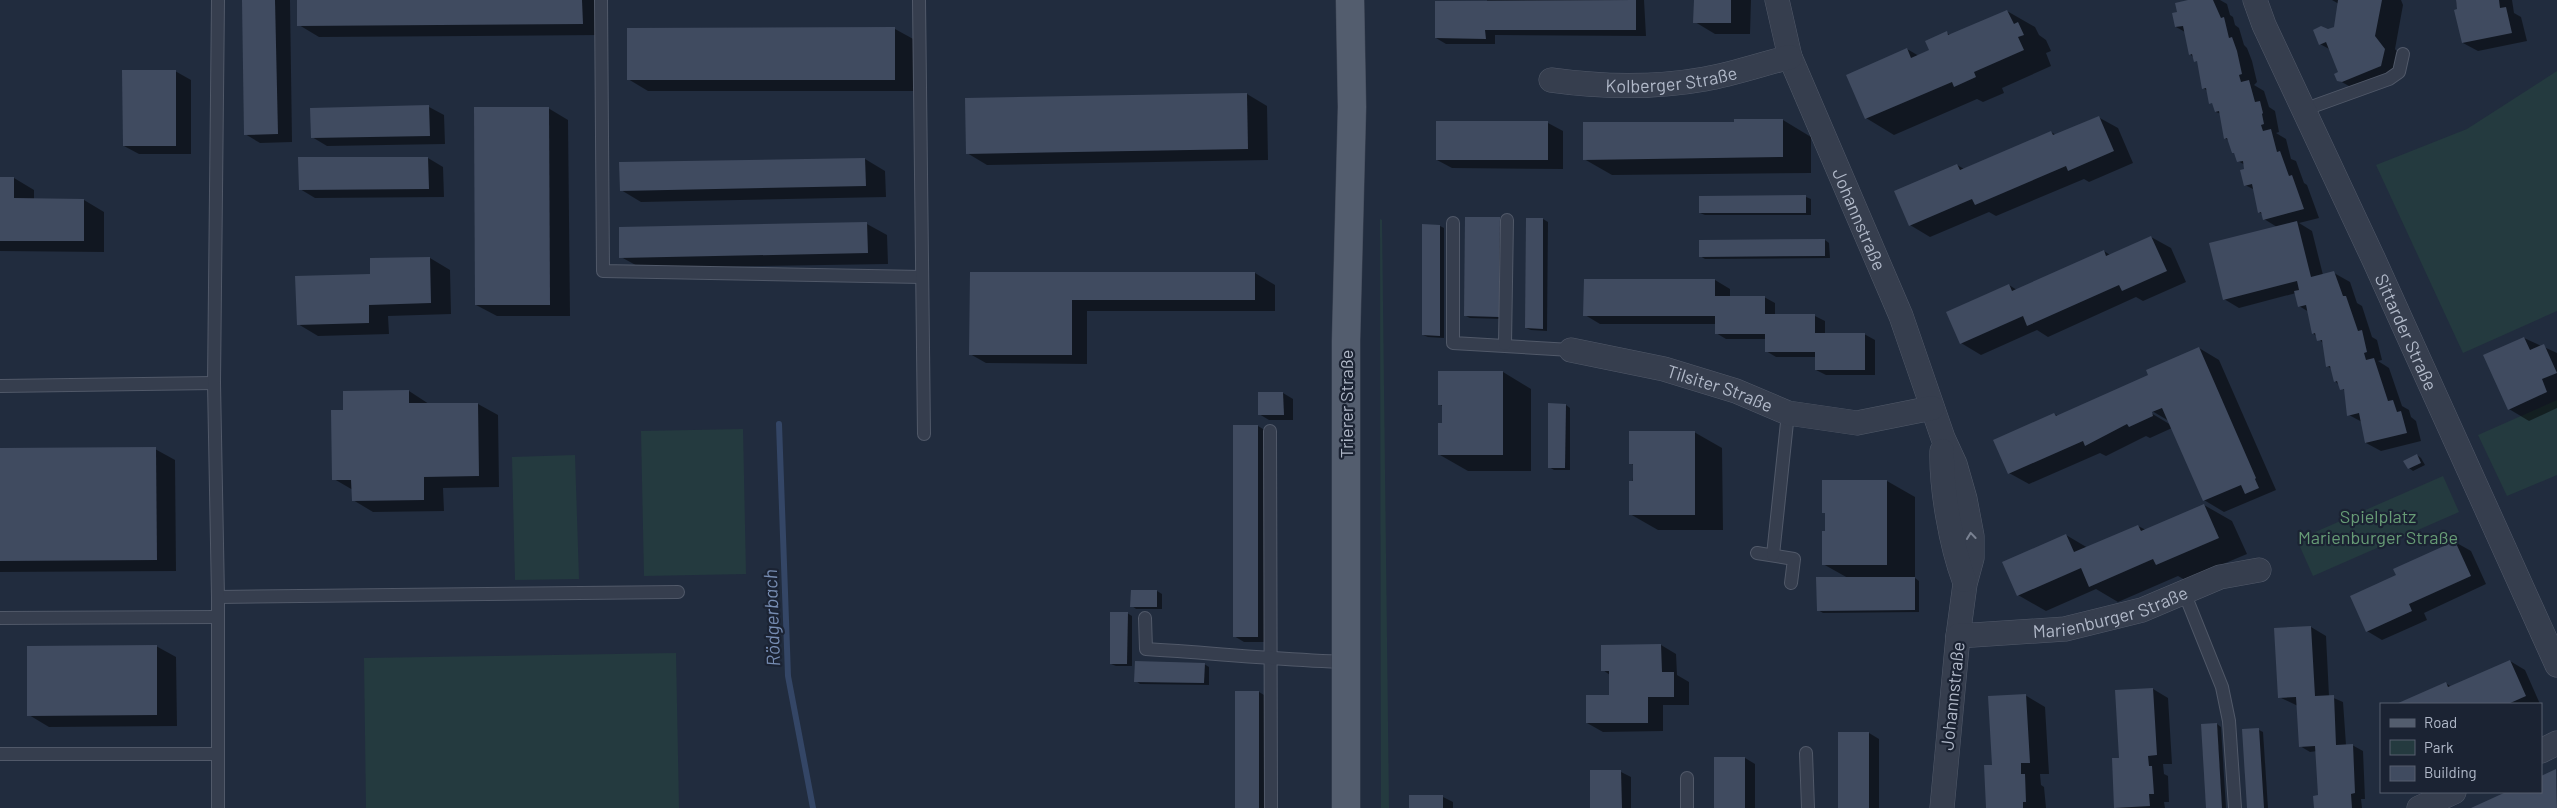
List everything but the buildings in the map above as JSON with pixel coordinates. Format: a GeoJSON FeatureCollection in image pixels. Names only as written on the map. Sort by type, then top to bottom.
{"type":"FeatureCollection","features":[{"type":"Feature","properties":{"kind":"main road","name":"Trierer Straße"},"geometry":{"type":"LineString","coordinates":[[1346,808],[1346,341],[1352,107],[1350,0]]}},
{"type":"Feature","properties":{"kind":"street","name":"Johannstraße"},"geometry":{"type":"LineString","coordinates":[[1777,0],[1790,57],[1901,316],[1943,438],[1944,488],[1958,564],[1966,584],[1958,636],[1942,808]]}},
{"type":"Feature","properties":{"kind":"street","name":"Sittarder Straße"},"geometry":{"type":"LineString","coordinates":[[2255,0],[2264,25],[2557,665]]}},
{"type":"Feature","properties":{"kind":"street","name":"Kolberger Straße"},"geometry":{"type":"LineString","coordinates":[[1551,80],[1588,85],[1646,84],[1704,79],[1790,57]]}},
{"type":"Feature","properties":{"kind":"street","name":"Tilsiter Straße"},"geometry":{"type":"LineString","coordinates":[[1571,350],[1664,369],[1736,391],[1788,413],[1857,423],[1932,408]]}},
{"type":"Feature","properties":{"kind":"street","name":"Marienburger Straße"},"geometry":{"type":"LineString","coordinates":[[1958,636],[2065,629],[2142,610],[2220,577],[2259,570]]}},
{"type":"Feature","properties":{"kind":"street"},"geometry":{"type":"LineString","coordinates":[[2542,750],[2557,743]]}},
{"type":"Feature","properties":{"kind":"street"},"geometry":{"type":"LineString","coordinates":[[2419,808],[2452,793]]}},
{"type":"Feature","properties":{"kind":"lane"},"geometry":{"type":"LineString","coordinates":[[218,0],[214,383],[218,597],[216,617],[218,808]]}},
{"type":"Feature","properties":{"kind":"lane"},"geometry":{"type":"LineString","coordinates":[[601,0],[602,271],[922,277]]}},
{"type":"Feature","properties":{"kind":"lane"},"geometry":{"type":"LineString","coordinates":[[918,0],[924,434]]}},
{"type":"Feature","properties":{"kind":"lane"},"geometry":{"type":"LineString","coordinates":[[2303,110],[2389,80],[2400,72],[2403,54]]}},
{"type":"Feature","properties":{"kind":"lane"},"geometry":{"type":"LineString","coordinates":[[1505,344],[1507,220]]}},
{"type":"Feature","properties":{"kind":"lane","name":"Tilsiter Straße"},"geometry":{"type":"LineString","coordinates":[[1452,223],[1453,343],[1505,344],[1571,350]]}},
{"type":"Feature","properties":{"kind":"lane"},"geometry":{"type":"LineString","coordinates":[[0,386],[214,383]]}},
{"type":"Feature","properties":{"kind":"lane"},"geometry":{"type":"LineString","coordinates":[[1773,555],[1788,413]]}},
{"type":"Feature","properties":{"kind":"lane"},"geometry":{"type":"LineString","coordinates":[[1270,432],[1271,808]]}},
{"type":"Feature","properties":{"kind":"lane"},"geometry":{"type":"LineString","coordinates":[[1757,552],[1794,559],[1791,583]]}},
{"type":"Feature","properties":{"kind":"lane"},"geometry":{"type":"LineString","coordinates":[[218,597],[678,592]]}},
{"type":"Feature","properties":{"kind":"lane"},"geometry":{"type":"LineString","coordinates":[[2184,592],[2222,687],[2229,721],[2234,808]]}},
{"type":"Feature","properties":{"kind":"lane"},"geometry":{"type":"LineString","coordinates":[[0,618],[216,617]]}},
{"type":"Feature","properties":{"kind":"lane"},"geometry":{"type":"LineString","coordinates":[[1145,618],[1146,649],[1346,662]]}},
{"type":"Feature","properties":{"kind":"lane"},"geometry":{"type":"LineString","coordinates":[[1806,753],[1808,808]]}},
{"type":"Feature","properties":{"kind":"lane"},"geometry":{"type":"LineString","coordinates":[[0,754],[218,754]]}},
{"type":"Feature","properties":{"kind":"lane"},"geometry":{"type":"LineString","coordinates":[[1687,778],[1687,808]]}},
{"type":"Feature","properties":{"kind":"green space"},"geometry":{"type":"Polygon","coordinates":[[[2557,71],[2557,311],[2463,353],[2376,165],[2467,129],[2557,71]]]}},
{"type":"Feature","properties":{"kind":"green space"},"geometry":{"type":"Polygon","coordinates":[[[1380,219],[1382,220],[1389,808],[1381,808],[1380,219]]]}},
{"type":"Feature","properties":{"kind":"green space"},"geometry":{"type":"Polygon","coordinates":[[[2557,400],[2557,475],[2507,496],[2478,435],[2557,400]]]}},
{"type":"Feature","properties":{"kind":"green space"},"geometry":{"type":"Polygon","coordinates":[[[743,429],[746,574],[644,576],[641,431],[743,429]]]}},
{"type":"Feature","properties":{"kind":"green space"},"geometry":{"type":"Polygon","coordinates":[[[575,455],[579,579],[515,580],[512,457],[575,455]]]}},
{"type":"Feature","properties":{"kind":"green space","name":"Spielplatz Marienburger Straße"},"geometry":{"type":"Polygon","coordinates":[[[2443,476],[2459,512],[2313,576],[2297,540],[2443,476]]]}},
{"type":"Feature","properties":{"kind":"green space"},"geometry":{"type":"Polygon","coordinates":[[[676,653],[679,808],[366,808],[364,658],[676,653]]]}},
{"type":"Feature","properties":{"kind":"waterway","name":"Rödgerbach"},"geometry":{"type":"LineString","coordinates":[[779,424],[788,676],[813,808]]}}]}
